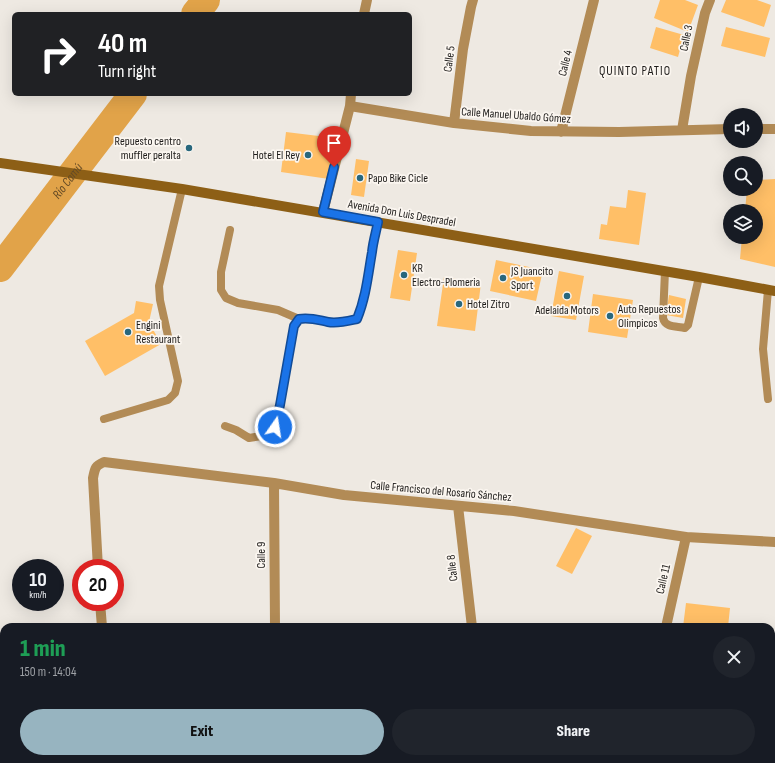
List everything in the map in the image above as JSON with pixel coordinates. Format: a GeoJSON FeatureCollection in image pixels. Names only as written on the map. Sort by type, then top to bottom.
{"type":"FeatureCollection","features":[{"type":"Feature","properties":{"kind":"main road","name":"Avenida Don Luis Despradel"},"geometry":{"type":"LineString","coordinates":[[0,164],[182,189],[323,212],[772,291]]}},
{"type":"Feature","properties":{"kind":"street"},"geometry":{"type":"LineString","coordinates":[[364,12],[367,0]]}},
{"type":"Feature","properties":{"kind":"street","name":"Calle 5"},"geometry":{"type":"LineString","coordinates":[[454,123],[463,49],[473,0]]}},
{"type":"Feature","properties":{"kind":"street","name":"Calle 4"},"geometry":{"type":"LineString","coordinates":[[561,132],[594,0]]}},
{"type":"Feature","properties":{"kind":"street","name":"Calle 3"},"geometry":{"type":"LineString","coordinates":[[682,130],[691,76],[705,13],[710,0]]}},
{"type":"Feature","properties":{"kind":"street"},"geometry":{"type":"LineString","coordinates":[[323,212],[352,96]]}},
{"type":"Feature","properties":{"kind":"street","name":"Calle Manuel Ubaldo Gómez"},"geometry":{"type":"LineString","coordinates":[[350,106],[454,123],[531,131],[619,132],[723,129]]}},
{"type":"Feature","properties":{"kind":"street"},"geometry":{"type":"LineString","coordinates":[[763,129],[775,129]]}},
{"type":"Feature","properties":{"kind":"street","name":"Calle Francisco del Rosario Sánchez"},"geometry":{"type":"LineString","coordinates":[[98,559],[93,478],[94,469],[97,465],[104,462],[274,483],[344,495],[514,511],[686,537],[775,542]]}},
{"type":"Feature","properties":{"kind":"street","name":"Calle 9"},"geometry":{"type":"LineString","coordinates":[[274,483],[275,623]]}},
{"type":"Feature","properties":{"kind":"street","name":"Calle 8"},"geometry":{"type":"LineString","coordinates":[[458,506],[472,623]]}},
{"type":"Feature","properties":{"kind":"street","name":"Calle 11"},"geometry":{"type":"LineString","coordinates":[[667,623],[686,537]]}},
{"type":"Feature","properties":{"kind":"street"},"geometry":{"type":"LineString","coordinates":[[101,611],[102,623]]}},
{"type":"Feature","properties":{"kind":"lane"},"geometry":{"type":"LineString","coordinates":[[104,419],[168,400],[175,393],[178,381],[160,300],[159,286],[182,189]]}},
{"type":"Feature","properties":{"kind":"lane"},"geometry":{"type":"LineString","coordinates":[[230,230],[221,272],[221,290],[226,298],[238,304],[278,310],[299,319],[313,318],[330,322],[357,319],[362,308],[366,291],[378,222]]}},
{"type":"Feature","properties":{"kind":"lane"},"geometry":{"type":"LineString","coordinates":[[665,271],[663,322],[666,325],[685,328],[688,326],[699,277]]}},
{"type":"Feature","properties":{"kind":"lane"},"geometry":{"type":"LineString","coordinates":[[768,399],[763,349],[772,291]]}},
{"type":"Feature","properties":{"kind":"lane"},"geometry":{"type":"LineString","coordinates":[[225,426],[236,430],[249,438],[268,435],[275,427],[294,326],[299,319]]}},
{"type":"Feature","properties":{"kind":"building"},"geometry":{"type":"Polygon","coordinates":[[[660,0],[685,0],[698,5],[688,32],[654,18],[660,0]]]}},
{"type":"Feature","properties":{"kind":"building"},"geometry":{"type":"Polygon","coordinates":[[[726,0],[757,0],[771,5],[764,27],[721,12],[726,0]]]}},
{"type":"Feature","properties":{"kind":"building"},"geometry":{"type":"Polygon","coordinates":[[[656,27],[684,35],[678,57],[650,48],[656,27]]]}},
{"type":"Feature","properties":{"kind":"building"},"geometry":{"type":"Polygon","coordinates":[[[726,27],[770,38],[765,57],[721,46],[726,27]]]}},
{"type":"Feature","properties":{"kind":"building","name":"Hotel El Rey"},"geometry":{"type":"Polygon","coordinates":[[[286,132],[335,138],[329,179],[281,172],[286,132]]]}},
{"type":"Feature","properties":{"kind":"building","name":"Papo Bike Cicle"},"geometry":{"type":"Polygon","coordinates":[[[356,159],[369,161],[364,197],[351,195],[356,159]]]}},
{"type":"Feature","properties":{"kind":"building"},"geometry":{"type":"Polygon","coordinates":[[[775,179],[775,267],[740,259],[741,244],[763,244],[763,204],[746,204],[746,196],[763,196],[763,180],[775,179]]]}},
{"type":"Feature","properties":{"kind":"building"},"geometry":{"type":"Polygon","coordinates":[[[628,190],[646,193],[639,245],[599,239],[601,224],[607,225],[610,206],[626,208],[628,190]]]}},
{"type":"Feature","properties":{"kind":"building","name":"KR Electro-Plomeria"},"geometry":{"type":"Polygon","coordinates":[[[398,250],[417,253],[410,301],[390,298],[398,250]]]}},
{"type":"Feature","properties":{"kind":"building"},"geometry":{"type":"Polygon","coordinates":[[[496,260],[543,270],[536,301],[490,291],[496,260]]]}},
{"type":"Feature","properties":{"kind":"building","name":"Adelaida Motors"},"geometry":{"type":"Polygon","coordinates":[[[559,271],[584,276],[576,320],[551,316],[559,271]]]}},
{"type":"Feature","properties":{"kind":"building","name":"Hotel Zitro"},"geometry":{"type":"Polygon","coordinates":[[[444,277],[481,283],[475,331],[437,326],[444,277]]]}},
{"type":"Feature","properties":{"kind":"building","name":"Auto Repuestos Olimpicos"},"geometry":{"type":"Polygon","coordinates":[[[593,294],[633,300],[627,338],[588,332],[593,294]]]}},
{"type":"Feature","properties":{"kind":"building"},"geometry":{"type":"Polygon","coordinates":[[[669,295],[686,299],[683,318],[666,315],[669,295]]]}},
{"type":"Feature","properties":{"kind":"building","name":"Engini Restaurant"},"geometry":{"type":"Polygon","coordinates":[[[136,301],[153,304],[149,322],[161,344],[105,376],[85,341],[134,313],[136,301]]]}},
{"type":"Feature","properties":{"kind":"building"},"geometry":{"type":"Polygon","coordinates":[[[576,528],[592,536],[572,574],[556,566],[576,528]]]}},
{"type":"Feature","properties":{"kind":"building"},"geometry":{"type":"Polygon","coordinates":[[[686,603],[730,608],[728,623],[684,623],[686,603]]]}},
{"type":"Feature","properties":{"kind":"waterway","name":"Río Camú"},"geometry":{"type":"LineString","coordinates":[[197,12],[206,0]]}},
{"type":"Feature","properties":{"kind":"waterway","name":"Río Camú"},"geometry":{"type":"LineString","coordinates":[[0,268],[131,96]]}},
{"type":"Feature","properties":{"kind":"place","name":"Repuesto centro muffler peralta"},"geometry":{"type":"Point","coordinates":[189,148]}},
{"type":"Feature","properties":{"kind":"place","name":"Hotel El Rey"},"geometry":{"type":"Point","coordinates":[308,155]}},
{"type":"Feature","properties":{"kind":"place","name":"Papo Bike Cicle"},"geometry":{"type":"Point","coordinates":[360,178]}},
{"type":"Feature","properties":{"kind":"place","name":"KR Electro-Plomeria"},"geometry":{"type":"Point","coordinates":[404,275]}},
{"type":"Feature","properties":{"kind":"place","name":"JS Juancito Sport"},"geometry":{"type":"Point","coordinates":[503,278]}},
{"type":"Feature","properties":{"kind":"place","name":"Adelaida Motors"},"geometry":{"type":"Point","coordinates":[567,296]}},
{"type":"Feature","properties":{"kind":"place","name":"Hotel Zitro"},"geometry":{"type":"Point","coordinates":[459,304]}},
{"type":"Feature","properties":{"kind":"place","name":"Auto Repuestos Olimpicos"},"geometry":{"type":"Point","coordinates":[610,316]}},
{"type":"Feature","properties":{"kind":"place","name":"Engini Restaurant"},"geometry":{"type":"Point","coordinates":[128,332]}},
{"type":"Feature","properties":{"kind":"district","name":"QUINTO PATIO"},"geometry":{"type":"Point","coordinates":[635,70]}},
{"type":"Feature","properties":{"kind":"route"},"geometry":{"type":"LineString","coordinates":[[275,427],[294,326],[299,319],[306,318],[330,322],[357,319],[362,308],[366,291],[378,222],[323,212],[334,167]]}}]}
